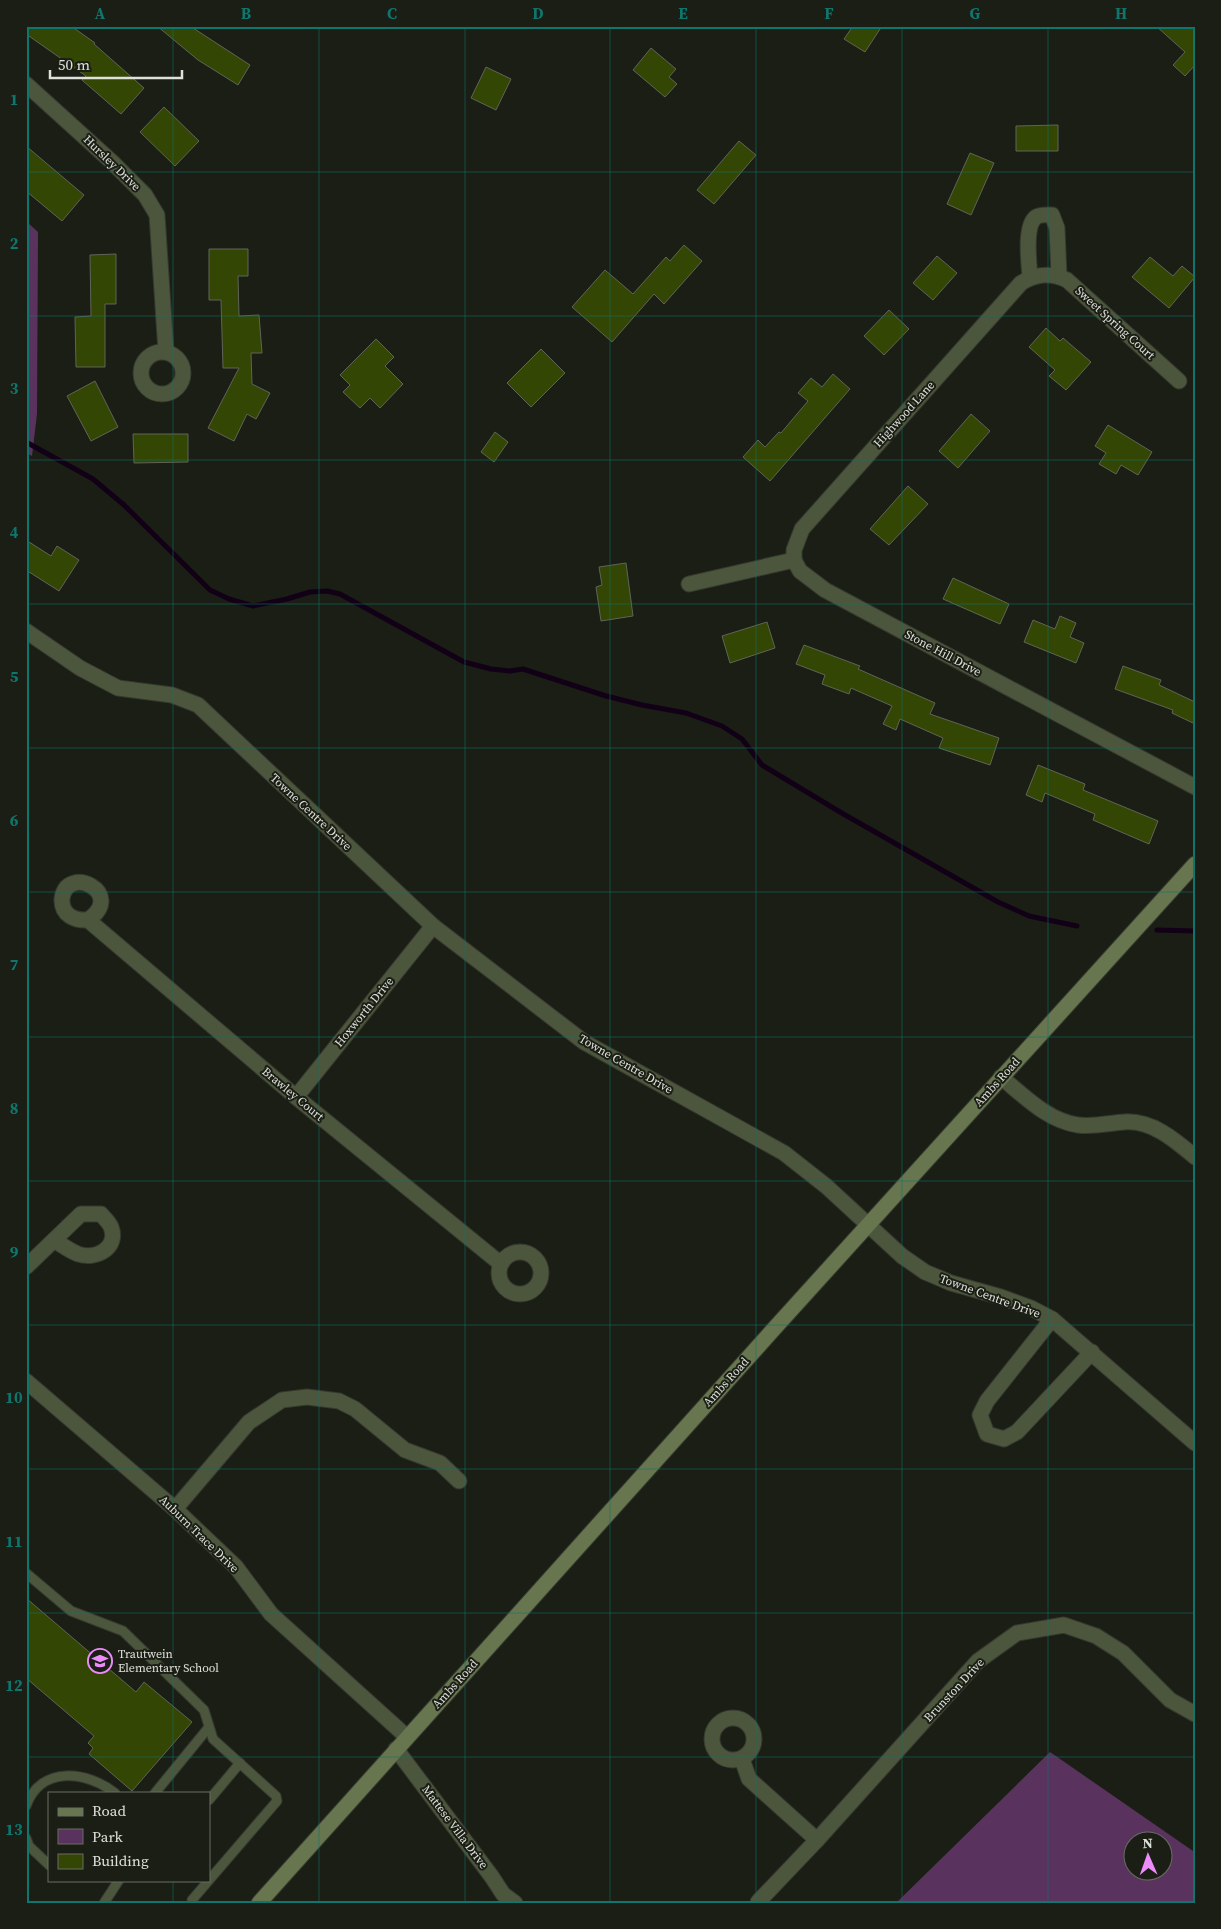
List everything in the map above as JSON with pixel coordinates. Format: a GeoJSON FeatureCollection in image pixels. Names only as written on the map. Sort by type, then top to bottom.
{"type":"FeatureCollection","features":[{"type":"Feature","properties":{"kind":"street","name":"Hursley Drive"},"geometry":{"type":"LineString","coordinates":[[26,84],[112,162],[145,195],[157,215],[166,352]]}},
{"type":"Feature","properties":{"kind":"street"},"geometry":{"type":"LineString","coordinates":[[1042,214],[1052,215],[1057,228],[1052,275],[1030,277],[1028,237],[1030,227],[1035,218],[1042,214]]}},
{"type":"Feature","properties":{"kind":"street","name":"Sweet Spring Court"},"geometry":{"type":"LineString","coordinates":[[1052,275],[1067,280],[1179,381]]}},
{"type":"Feature","properties":{"kind":"street","name":"Highwood Lane"},"geometry":{"type":"LineString","coordinates":[[794,560],[794,550],[802,529],[1021,283],[1030,277]]}},
{"type":"Feature","properties":{"kind":"street"},"geometry":{"type":"LineString","coordinates":[[689,584],[794,560]]}},
{"type":"Feature","properties":{"kind":"street","name":"Stone Hill Drive"},"geometry":{"type":"LineString","coordinates":[[794,560],[800,571],[825,590],[1195,787]]}},
{"type":"Feature","properties":{"kind":"street","name":"Towne Centre Drive"},"geometry":{"type":"LineString","coordinates":[[26,631],[80,668],[118,688],[172,695],[198,705],[433,926],[584,1042],[784,1153],[826,1186],[902,1256],[926,1272],[951,1283],[1001,1297],[1031,1308],[1052,1319],[1195,1443]]}},
{"type":"Feature","properties":{"kind":"street","name":"Ambs Road"},"geometry":{"type":"LineString","coordinates":[[259,1903],[1001,1077],[1195,864]]}},
{"type":"Feature","properties":{"kind":"street","name":"Brawley Court"},"geometry":{"type":"LineString","coordinates":[[88,920],[296,1097],[501,1264]]}},
{"type":"Feature","properties":{"kind":"street","name":"Hoxworth Drive"},"geometry":{"type":"LineString","coordinates":[[296,1097],[433,926]]}},
{"type":"Feature","properties":{"kind":"street"},"geometry":{"type":"LineString","coordinates":[[1001,1077],[1057,1119],[1079,1125],[1128,1122],[1149,1126],[1168,1134],[1195,1157]]}},
{"type":"Feature","properties":{"kind":"street"},"geometry":{"type":"LineString","coordinates":[[26,1267],[54,1240]]}},
{"type":"Feature","properties":{"kind":"street"},"geometry":{"type":"LineString","coordinates":[[1052,1319],[987,1401],[980,1415],[987,1434],[1004,1439],[1018,1432],[1092,1352]]}},
{"type":"Feature","properties":{"kind":"street","name":"Auburn Trace Drive"},"geometry":{"type":"LineString","coordinates":[[26,1381],[175,1509],[236,1567],[271,1614],[407,1737]]}},
{"type":"Feature","properties":{"kind":"street"},"geometry":{"type":"LineString","coordinates":[[175,1509],[249,1422],[282,1400],[307,1397],[339,1401],[355,1409],[405,1450],[440,1463],[459,1481]]}},
{"type":"Feature","properties":{"kind":"street","name":"Brunston Drive"},"geometry":{"type":"LineString","coordinates":[[758,1902],[817,1840],[978,1661],[1017,1633],[1064,1625],[1096,1636],[1123,1653],[1170,1700],[1195,1714]]}},
{"type":"Feature","properties":{"kind":"street","name":"Mattese Villa Drive"},"geometry":{"type":"LineString","coordinates":[[396,1749],[503,1894],[515,1903]]}},
{"type":"Feature","properties":{"kind":"street"},"geometry":{"type":"LineString","coordinates":[[742,1759],[749,1779],[817,1840]]}},
{"type":"Feature","properties":{"kind":"lane"},"geometry":{"type":"LineString","coordinates":[[26,1573],[72,1611],[123,1631],[204,1710],[213,1739],[276,1796],[277,1801],[210,1882]]}},
{"type":"Feature","properties":{"kind":"lane"},"geometry":{"type":"LineString","coordinates":[[156,1792],[209,1727]]}},
{"type":"Feature","properties":{"kind":"lane"},"geometry":{"type":"LineString","coordinates":[[210,1799],[240,1763]]}},
{"type":"Feature","properties":{"kind":"lane"},"geometry":{"type":"LineString","coordinates":[[26,1806],[36,1789],[56,1777],[82,1776],[107,1786],[115,1792]]}},
{"type":"Feature","properties":{"kind":"lane"},"geometry":{"type":"LineString","coordinates":[[26,1838],[29,1846],[48,1863]]}},
{"type":"Feature","properties":{"kind":"lane"},"geometry":{"type":"LineString","coordinates":[[104,1903],[118,1882]]}},
{"type":"Feature","properties":{"kind":"lane"},"geometry":{"type":"LineString","coordinates":[[193,1902],[210,1882]]}},
{"type":"Feature","properties":{"kind":"green space"},"geometry":{"type":"Polygon","coordinates":[[[26,221],[38,232],[37,414],[32,456],[26,453],[26,221]]]}},
{"type":"Feature","properties":{"kind":"green space"},"geometry":{"type":"Polygon","coordinates":[[[1050,1752],[1166,1832],[1124,1832],[1124,1882],[1174,1882],[1174,1838],[1193,1851],[1195,1850],[1195,1903],[896,1903],[1050,1752]]]}},
{"type":"Feature","properties":{"kind":"building"},"geometry":{"type":"Polygon","coordinates":[[[26,26],[71,26],[95,43],[144,88],[121,114],[82,80],[86,76],[26,34],[26,26]]]}},
{"type":"Feature","properties":{"kind":"building"},"geometry":{"type":"Polygon","coordinates":[[[157,26],[190,26],[250,65],[238,85],[198,60],[157,26]]]}},
{"type":"Feature","properties":{"kind":"building"},"geometry":{"type":"Polygon","coordinates":[[[853,26],[882,26],[865,52],[844,39],[853,26]]]}},
{"type":"Feature","properties":{"kind":"building"},"geometry":{"type":"Polygon","coordinates":[[[1156,26],[1195,26],[1195,65],[1185,76],[1173,65],[1185,52],[1156,26]]]}},
{"type":"Feature","properties":{"kind":"building"},"geometry":{"type":"Polygon","coordinates":[[[651,48],[676,69],[669,77],[677,84],[665,97],[633,70],[651,48]]]}},
{"type":"Feature","properties":{"kind":"building"},"geometry":{"type":"Polygon","coordinates":[[[486,67],[511,79],[496,110],[471,98],[486,67]]]}},
{"type":"Feature","properties":{"kind":"building"},"geometry":{"type":"Polygon","coordinates":[[[164,107],[199,141],[175,166],[140,132],[164,107]]]}},
{"type":"Feature","properties":{"kind":"building"},"geometry":{"type":"Polygon","coordinates":[[[1058,125],[1058,151],[1016,151],[1016,126],[1058,125]]]}},
{"type":"Feature","properties":{"kind":"building"},"geometry":{"type":"Polygon","coordinates":[[[739,141],[756,155],[714,204],[697,190],[739,141]]]}},
{"type":"Feature","properties":{"kind":"building"},"geometry":{"type":"Polygon","coordinates":[[[26,146],[84,195],[62,221],[26,191],[26,146]]]}},
{"type":"Feature","properties":{"kind":"building"},"geometry":{"type":"Polygon","coordinates":[[[970,153],[994,163],[971,215],[947,204],[970,153]]]}},
{"type":"Feature","properties":{"kind":"building"},"geometry":{"type":"Polygon","coordinates":[[[684,245],[702,261],[664,304],[654,294],[612,342],[572,307],[605,270],[633,294],[666,257],[670,261],[684,245]]]}},
{"type":"Feature","properties":{"kind":"building"},"geometry":{"type":"Polygon","coordinates":[[[209,249],[248,249],[248,276],[238,276],[239,316],[259,315],[262,353],[251,353],[252,384],[270,393],[256,419],[247,414],[234,441],[208,428],[239,368],[223,368],[221,300],[209,300],[209,249]]]}},
{"type":"Feature","properties":{"kind":"building"},"geometry":{"type":"Polygon","coordinates":[[[116,254],[116,304],[105,304],[105,367],[76,367],[75,317],[91,316],[90,255],[116,254]]]}},
{"type":"Feature","properties":{"kind":"building"},"geometry":{"type":"Polygon","coordinates":[[[937,256],[957,273],[933,300],[913,283],[937,256]]]}},
{"type":"Feature","properties":{"kind":"building"},"geometry":{"type":"Polygon","coordinates":[[[1150,257],[1173,276],[1182,266],[1195,277],[1169,308],[1132,277],[1150,257]]]}},
{"type":"Feature","properties":{"kind":"building"},"geometry":{"type":"Polygon","coordinates":[[[889,310],[909,329],[884,355],[864,336],[889,310]]]}},
{"type":"Feature","properties":{"kind":"building"},"geometry":{"type":"Polygon","coordinates":[[[1046,328],[1060,341],[1063,338],[1091,362],[1066,390],[1049,376],[1055,370],[1029,347],[1046,328]]]}},
{"type":"Feature","properties":{"kind":"building"},"geometry":{"type":"Polygon","coordinates":[[[376,339],[394,357],[385,366],[403,384],[380,408],[370,398],[360,408],[343,392],[350,385],[340,375],[376,339]]]}},
{"type":"Feature","properties":{"kind":"building"},"geometry":{"type":"Polygon","coordinates":[[[541,349],[565,373],[531,407],[507,383],[541,349]]]}},
{"type":"Feature","properties":{"kind":"building"},"geometry":{"type":"Polygon","coordinates":[[[833,374],[850,389],[770,481],[743,457],[758,440],[765,447],[779,432],[781,433],[808,401],[798,393],[811,378],[822,387],[833,374]]]}},
{"type":"Feature","properties":{"kind":"building"},"geometry":{"type":"Polygon","coordinates":[[[95,381],[118,427],[91,441],[67,396],[95,381]]]}},
{"type":"Feature","properties":{"kind":"building"},"geometry":{"type":"Polygon","coordinates":[[[971,414],[990,431],[958,468],[939,451],[971,414]]]}},
{"type":"Feature","properties":{"kind":"building"},"geometry":{"type":"Polygon","coordinates":[[[1108,425],[1152,452],[1138,475],[1121,465],[1116,474],[1099,464],[1106,453],[1095,446],[1108,425]]]}},
{"type":"Feature","properties":{"kind":"building"},"geometry":{"type":"Polygon","coordinates":[[[495,432],[508,442],[494,462],[481,452],[495,432]]]}},
{"type":"Feature","properties":{"kind":"building"},"geometry":{"type":"Polygon","coordinates":[[[133,434],[188,434],[188,462],[134,463],[133,434]]]}},
{"type":"Feature","properties":{"kind":"building"},"geometry":{"type":"Polygon","coordinates":[[[908,486],[928,504],[889,545],[870,529],[908,486]]]}},
{"type":"Feature","properties":{"kind":"building"},"geometry":{"type":"Polygon","coordinates":[[[26,540],[51,556],[57,546],[79,560],[59,591],[26,570],[26,540]]]}},
{"type":"Feature","properties":{"kind":"building"},"geometry":{"type":"Polygon","coordinates":[[[626,563],[633,616],[601,621],[596,587],[602,585],[599,567],[626,563]]]}},
{"type":"Feature","properties":{"kind":"building"},"geometry":{"type":"Polygon","coordinates":[[[953,578],[1009,604],[1000,624],[943,599],[953,578]]]}},
{"type":"Feature","properties":{"kind":"building"},"geometry":{"type":"Polygon","coordinates":[[[1060,616],[1076,623],[1070,637],[1084,643],[1076,663],[1024,642],[1033,620],[1055,629],[1060,616]]]}},
{"type":"Feature","properties":{"kind":"building"},"geometry":{"type":"Polygon","coordinates":[[[767,622],[775,648],[730,663],[722,636],[767,622]]]}},
{"type":"Feature","properties":{"kind":"building"},"geometry":{"type":"Polygon","coordinates":[[[804,645],[860,666],[858,669],[935,703],[930,714],[999,738],[990,765],[939,748],[943,738],[900,719],[896,730],[883,724],[892,706],[851,688],[849,694],[822,684],[825,675],[796,664],[804,645]]]}},
{"type":"Feature","properties":{"kind":"building"},"geometry":{"type":"Polygon","coordinates":[[[1123,666],[1161,680],[1159,685],[1195,702],[1195,724],[1172,713],[1173,710],[1115,689],[1123,666]]]}},
{"type":"Feature","properties":{"kind":"building"},"geometry":{"type":"Polygon","coordinates":[[[1038,765],[1085,784],[1083,790],[1158,821],[1149,844],[1093,820],[1095,814],[1045,793],[1042,802],[1026,795],[1038,765]]]}},
{"type":"Feature","properties":{"kind":"building"},"geometry":{"type":"Polygon","coordinates":[[[26,1598],[136,1692],[144,1682],[192,1722],[132,1791],[89,1754],[93,1748],[88,1743],[94,1736],[26,1678],[26,1598]]]}},
{"type":"Feature","properties":{"kind":"waterway"},"geometry":{"type":"LineString","coordinates":[[26,442],[93,479],[124,505],[210,590],[229,599],[253,606],[310,592],[327,591],[340,594],[464,662],[491,669],[510,671],[523,669],[606,696],[686,713],[722,726],[742,739],[762,765],[998,902],[1029,916],[1077,926]]}},
{"type":"Feature","properties":{"kind":"waterway"},"geometry":{"type":"LineString","coordinates":[[1157,930],[1195,931]]}},
{"type":"Feature","properties":{"kind":"place","name":"Trautwein Elementary School"},"geometry":{"type":"Point","coordinates":[100,1661]}}]}
